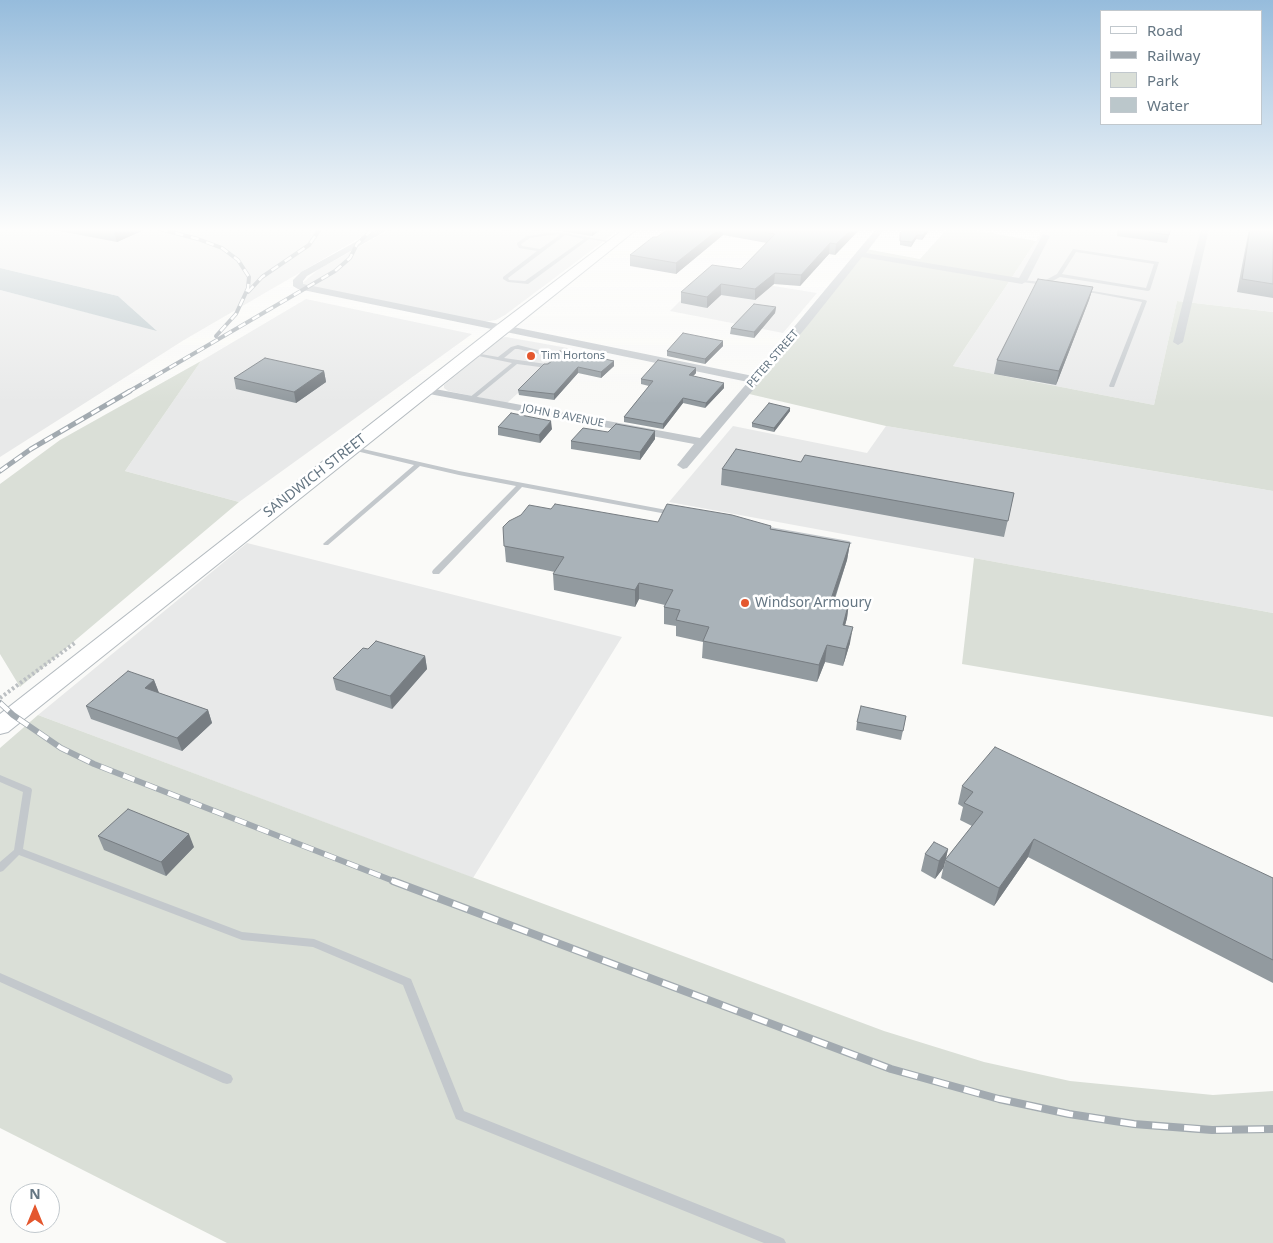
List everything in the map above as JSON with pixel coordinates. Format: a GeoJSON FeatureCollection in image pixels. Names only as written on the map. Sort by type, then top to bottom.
{"type":"FeatureCollection","features":[{"type":"Feature","properties":{"kind":"main road","name":"SANDWICH STREET"},"geometry":{"type":"LineString","coordinates":[[0,726],[555,287]]}},
{"type":"Feature","properties":{"kind":"street"},"geometry":{"type":"LineString","coordinates":[[301,287],[754,380]]}},
{"type":"Feature","properties":{"kind":"street","name":"PETER STREET"},"geometry":{"type":"LineString","coordinates":[[683,465],[804,323],[832,287]]}},
{"type":"Feature","properties":{"kind":"street"},"geometry":{"type":"LineString","coordinates":[[1178,342],[1191,287]]}},
{"type":"Feature","properties":{"kind":"street","name":"JOHN B AVENUE"},"geometry":{"type":"LineString","coordinates":[[424,390],[702,442]]}},
{"type":"Feature","properties":{"kind":"lane"},"geometry":{"type":"LineString","coordinates":[[1130,287],[1148,290],[1149,287]]}},
{"type":"Feature","properties":{"kind":"lane"},"geometry":{"type":"LineString","coordinates":[[1073,289],[1145,300],[1112,386]]}},
{"type":"Feature","properties":{"kind":"lane"},"geometry":{"type":"LineString","coordinates":[[471,352],[516,362],[548,366],[556,359],[556,356],[518,347],[513,348],[499,358]]}},
{"type":"Feature","properties":{"kind":"lane"},"geometry":{"type":"LineString","coordinates":[[471,399],[516,362]]}},
{"type":"Feature","properties":{"kind":"lane"},"geometry":{"type":"LineString","coordinates":[[350,448],[419,464],[679,514]]}},
{"type":"Feature","properties":{"kind":"lane"},"geometry":{"type":"LineString","coordinates":[[326,544],[419,464]]}},
{"type":"Feature","properties":{"kind":"lane"},"geometry":{"type":"LineString","coordinates":[[436,572],[521,484]]}},
{"type":"Feature","properties":{"kind":"lane"},"geometry":{"type":"LineString","coordinates":[[764,528],[849,543]]}},
{"type":"Feature","properties":{"kind":"lane"},"geometry":{"type":"LineString","coordinates":[[0,778],[28,790],[18,851],[0,868]]}},
{"type":"Feature","properties":{"kind":"lane"},"geometry":{"type":"LineString","coordinates":[[18,851],[242,936],[314,943],[407,982],[460,1115],[780,1243]]}},
{"type":"Feature","properties":{"kind":"lane"},"geometry":{"type":"LineString","coordinates":[[0,976],[227,1079]]}},
{"type":"Feature","properties":{"kind":"shaded area"},"geometry":{"type":"Polygon","coordinates":[[[80,287],[275,287],[184,340],[0,457],[0,290],[156,330],[118,296],[80,287]]]}},
{"type":"Feature","properties":{"kind":"shaded area"},"geometry":{"type":"Polygon","coordinates":[[[310,287],[542,287],[505,315],[496,320],[484,322],[310,287]]]}},
{"type":"Feature","properties":{"kind":"shaded area"},"geometry":{"type":"Polygon","coordinates":[[[694,287],[780,287],[817,293],[783,333],[670,311],[694,287]]]}},
{"type":"Feature","properties":{"kind":"shaded area"},"geometry":{"type":"Polygon","coordinates":[[[1005,287],[1273,287],[1273,312],[1177,301],[1154,405],[953,366],[1005,287]]]}},
{"type":"Feature","properties":{"kind":"shaded area"},"geometry":{"type":"Polygon","coordinates":[[[306,299],[472,334],[239,502],[125,471],[201,361],[306,299]]]}},
{"type":"Feature","properties":{"kind":"shaded area"},"geometry":{"type":"Polygon","coordinates":[[[506,337],[568,348],[507,403],[448,391],[444,388],[444,385],[501,338],[506,337]]]}},
{"type":"Feature","properties":{"kind":"shaded area"},"geometry":{"type":"Polygon","coordinates":[[[733,426],[867,453],[886,426],[1273,491],[1273,613],[669,502],[733,426]]]}},
{"type":"Feature","properties":{"kind":"shaded area"},"geometry":{"type":"Polygon","coordinates":[[[247,543],[622,637],[473,878],[38,715],[247,543]]]}},
{"type":"Feature","properties":{"kind":"green space"},"geometry":{"type":"Polygon","coordinates":[[[834,287],[1005,287],[953,366],[1154,405],[1177,301],[1273,312],[1273,491],[886,426],[745,393],[834,287]]]}},
{"type":"Feature","properties":{"kind":"green space"},"geometry":{"type":"Polygon","coordinates":[[[201,361],[125,471],[239,502],[20,687],[0,654],[0,484],[60,440],[201,361]]]}},
{"type":"Feature","properties":{"kind":"green space"},"geometry":{"type":"Polygon","coordinates":[[[974,558],[1273,613],[1273,717],[962,664],[974,558]]]}},
{"type":"Feature","properties":{"kind":"green space"},"geometry":{"type":"Polygon","coordinates":[[[38,715],[884,1031],[984,1062],[1070,1081],[1213,1095],[1273,1091],[1273,1243],[227,1243],[0,1128],[0,748],[38,715]]]}},
{"type":"Feature","properties":{"kind":"water"},"geometry":{"type":"Polygon","coordinates":[[[0,287],[80,287],[118,296],[157,331],[0,290],[0,287]]]}},
{"type":"Feature","properties":{"kind":"building"},"geometry":{"type":"Polygon","coordinates":[[[687,287],[718,287],[707,297],[681,292],[687,287]]]}},
{"type":"Feature","properties":{"kind":"building"},"geometry":{"type":"Polygon","coordinates":[[[741,287],[757,287],[755,289],[741,287]]]}},
{"type":"Feature","properties":{"kind":"building"},"geometry":{"type":"Polygon","coordinates":[[[1034,287],[1093,287],[1059,371],[997,360],[1034,287]]]}},
{"type":"Feature","properties":{"kind":"building"},"geometry":{"type":"Polygon","coordinates":[[[754,304],[776,307],[754,332],[731,328],[754,304]]]}},
{"type":"Feature","properties":{"kind":"building"},"geometry":{"type":"Polygon","coordinates":[[[683,333],[723,341],[705,359],[667,351],[683,333]]]}},
{"type":"Feature","properties":{"kind":"building"},"geometry":{"type":"Polygon","coordinates":[[[560,351],[614,361],[601,372],[578,367],[554,394],[518,390],[544,364],[548,364],[560,355],[560,351]]]}},
{"type":"Feature","properties":{"kind":"building"},"geometry":{"type":"Polygon","coordinates":[[[265,358],[324,371],[294,392],[234,378],[265,358]]]}},
{"type":"Feature","properties":{"kind":"building"},"geometry":{"type":"Polygon","coordinates":[[[658,360],[696,368],[689,375],[724,383],[706,403],[683,398],[663,424],[624,417],[653,381],[641,379],[658,360]]]}},
{"type":"Feature","properties":{"kind":"building"},"geometry":{"type":"Polygon","coordinates":[[[769,403],[790,408],[774,428],[752,423],[769,403]]]}},
{"type":"Feature","properties":{"kind":"building"},"geometry":{"type":"Polygon","coordinates":[[[511,413],[551,421],[539,435],[498,427],[511,413]]]}},
{"type":"Feature","properties":{"kind":"building"},"geometry":{"type":"Polygon","coordinates":[[[616,424],[655,431],[640,452],[571,441],[583,428],[608,432],[616,424]]]}},
{"type":"Feature","properties":{"kind":"building"},"geometry":{"type":"Polygon","coordinates":[[[736,449],[801,462],[805,455],[1014,493],[1008,521],[722,469],[736,449]]]}},
{"type":"Feature","properties":{"kind":"building","name":"Windsor Armoury"},"geometry":{"type":"Polygon","coordinates":[[[555,504],[658,522],[667,504],[732,515],[771,526],[770,529],[850,543],[831,599],[849,602],[843,625],[853,627],[846,649],[827,645],[819,665],[703,641],[709,627],[676,620],[680,610],[664,607],[673,590],[639,583],[635,590],[553,574],[564,557],[504,546],[503,527],[509,521],[521,515],[529,505],[551,509],[555,504]]]}},
{"type":"Feature","properties":{"kind":"building"},"geometry":{"type":"Polygon","coordinates":[[[376,641],[425,656],[390,696],[333,678],[363,648],[368,649],[376,641]]]}},
{"type":"Feature","properties":{"kind":"building"},"geometry":{"type":"Polygon","coordinates":[[[128,671],[154,680],[145,688],[208,710],[177,738],[86,706],[128,671]]]}},
{"type":"Feature","properties":{"kind":"building"},"geometry":{"type":"Polygon","coordinates":[[[861,706],[906,716],[903,731],[857,722],[861,706]]]}},
{"type":"Feature","properties":{"kind":"building"},"geometry":{"type":"Polygon","coordinates":[[[995,747],[1273,878],[1273,960],[1034,839],[999,888],[945,860],[983,812],[964,803],[973,792],[962,786],[995,747]]]}},
{"type":"Feature","properties":{"kind":"building"},"geometry":{"type":"Polygon","coordinates":[[[128,809],[189,834],[161,862],[98,836],[128,809]]]}},
{"type":"Feature","properties":{"kind":"building"},"geometry":{"type":"Polygon","coordinates":[[[934,842],[948,849],[939,861],[925,854],[934,842]]]}},
{"type":"Feature","properties":{"kind":"railway"},"geometry":{"type":"LineString","coordinates":[[216,336],[236,314],[248,287]]}},
{"type":"Feature","properties":{"kind":"railway"},"geometry":{"type":"LineString","coordinates":[[248,292],[253,287]]}},
{"type":"Feature","properties":{"kind":"railway"},"geometry":{"type":"LineString","coordinates":[[128,392],[308,287]]}},
{"type":"Feature","properties":{"kind":"railway"},"geometry":{"type":"LineString","coordinates":[[0,471],[31,449],[130,391]]}},
{"type":"Feature","properties":{"kind":"railway"},"geometry":{"type":"LineString","coordinates":[[0,703],[13,715],[61,748],[94,764],[396,882]]}},
{"type":"Feature","properties":{"kind":"railway"},"geometry":{"type":"LineString","coordinates":[[393,881],[891,1069],[999,1099],[1069,1114],[1134,1124],[1212,1130],[1273,1129]]}},
{"type":"Feature","properties":{"kind":"place","name":"Tim Hortons"},"geometry":{"type":"Point","coordinates":[531,356]}},
{"type":"Feature","properties":{"kind":"place","name":"Windsor Armoury"},"geometry":{"type":"Point","coordinates":[745,603]}}]}
